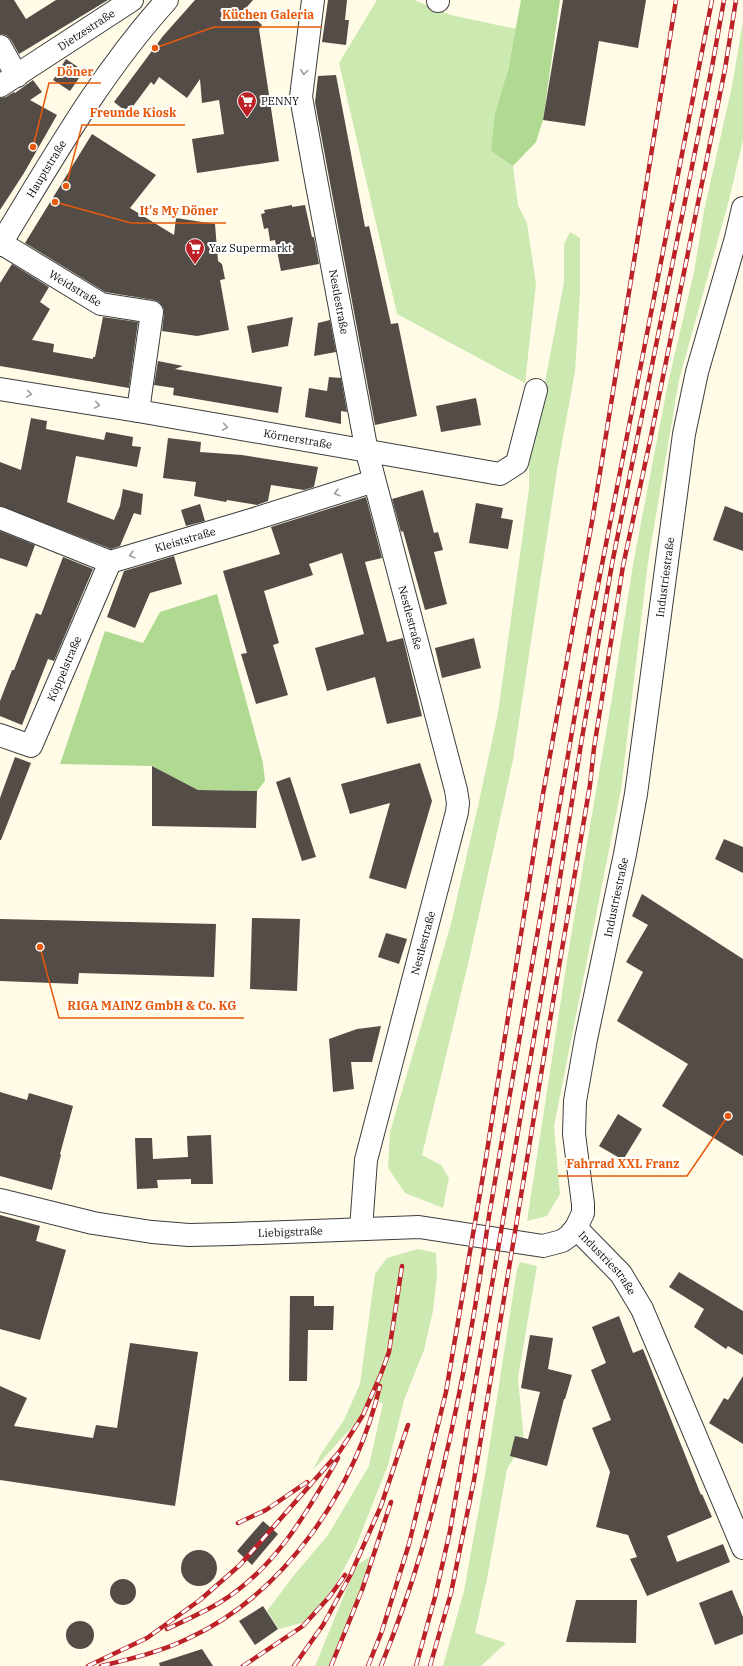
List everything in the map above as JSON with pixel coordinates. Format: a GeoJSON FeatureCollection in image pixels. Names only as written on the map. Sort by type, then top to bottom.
{"type":"FeatureCollection","features":[{"type":"Feature","properties":{"kind":"street","name":"Dietzestraße"},"geometry":{"type":"LineString","coordinates":[[8,81],[132,0]]}},
{"type":"Feature","properties":{"kind":"street"},"geometry":{"type":"LineString","coordinates":[[136,0],[152,17]]}},
{"type":"Feature","properties":{"kind":"street","name":"Hauptstraße"},"geometry":{"type":"LineString","coordinates":[[1,244],[80,114],[104,79],[167,0]]}},
{"type":"Feature","properties":{"kind":"street","name":"Nestlestraße"},"geometry":{"type":"LineString","coordinates":[[313,0],[301,96],[314,169],[367,452],[456,790],[458,803],[456,817],[366,1160],[361,1229]]}},
{"type":"Feature","properties":{"kind":"street"},"geometry":{"type":"LineString","coordinates":[[0,46],[8,81]]}},
{"type":"Feature","properties":{"kind":"street","name":"Industriestraße"},"geometry":{"type":"LineString","coordinates":[[743,208],[734,246],[697,372],[684,434],[636,794],[625,854],[586,1039],[575,1101],[574,1134],[583,1204],[580,1221],[576,1228],[621,1274],[642,1309],[743,1548]]}},
{"type":"Feature","properties":{"kind":"street","name":"Weidstraße"},"geometry":{"type":"LineString","coordinates":[[1,244],[101,304],[152,312],[138,411]]}},
{"type":"Feature","properties":{"kind":"street","name":"Körnerstraße"},"geometry":{"type":"LineString","coordinates":[[0,389],[138,411],[500,474],[517,463],[536,390]]}},
{"type":"Feature","properties":{"kind":"street","name":"Kleiststraße"},"geometry":{"type":"LineString","coordinates":[[110,562],[251,520],[374,481]]}},
{"type":"Feature","properties":{"kind":"street"},"geometry":{"type":"LineString","coordinates":[[0,518],[110,562]]}},
{"type":"Feature","properties":{"kind":"street","name":"Köppelstraße"},"geometry":{"type":"LineString","coordinates":[[0,735],[31,746],[110,562]]}},
{"type":"Feature","properties":{"kind":"street","name":"Liebigstraße"},"geometry":{"type":"LineString","coordinates":[[0,1200],[93,1223],[152,1232],[189,1235],[419,1227],[542,1246],[562,1241],[576,1228]]}},
{"type":"Feature","properties":{"kind":"green space"},"geometry":{"type":"Polygon","coordinates":[[[377,0],[414,0],[451,15],[516,29],[491,151],[513,166],[518,205],[527,223],[536,284],[525,383],[397,314],[339,63],[377,0]]]}},
{"type":"Feature","properties":{"kind":"green space"},"geometry":{"type":"Polygon","coordinates":[[[521,0],[560,0],[543,120],[536,142],[513,166],[491,151],[495,114],[508,70],[521,0]]]}},
{"type":"Feature","properties":{"kind":"green space"},"geometry":{"type":"Polygon","coordinates":[[[743,21],[743,140],[729,200],[679,380],[648,562],[621,790],[554,1126],[560,1194],[547,1216],[527,1221],[569,948],[611,704],[634,559],[668,383],[694,272],[704,211],[732,86],[743,21]]]}},
{"type":"Feature","properties":{"kind":"green space"},"geometry":{"type":"Polygon","coordinates":[[[570,232],[580,238],[580,293],[575,372],[558,464],[513,760],[469,960],[422,1155],[441,1165],[449,1178],[443,1208],[405,1193],[388,1168],[390,1132],[451,924],[498,713],[529,489],[529,466],[564,282],[564,244],[570,232]]]}},
{"type":"Feature","properties":{"kind":"green space"},"geometry":{"type":"Polygon","coordinates":[[[217,594],[263,763],[265,781],[257,791],[198,790],[152,766],[60,764],[105,631],[143,643],[160,612],[217,594]]]}},
{"type":"Feature","properties":{"kind":"green space"},"geometry":{"type":"Polygon","coordinates":[[[418,1249],[436,1253],[437,1275],[433,1311],[424,1350],[404,1400],[388,1465],[356,1546],[337,1582],[309,1621],[279,1629],[267,1611],[295,1574],[328,1535],[369,1466],[383,1403],[371,1400],[354,1425],[313,1470],[321,1454],[344,1420],[360,1384],[375,1274],[387,1258],[418,1249]]]}},
{"type":"Feature","properties":{"kind":"green space"},"geometry":{"type":"Polygon","coordinates":[[[520,1262],[537,1266],[518,1378],[524,1441],[507,1469],[487,1579],[475,1633],[506,1643],[481,1666],[443,1666],[464,1591],[485,1475],[517,1269],[520,1262]]]}},
{"type":"Feature","properties":{"kind":"green space"},"geometry":{"type":"Polygon","coordinates":[[[370,1557],[360,1591],[329,1666],[315,1666],[358,1564],[370,1557]]]}},
{"type":"Feature","properties":{"kind":"building"},"geometry":{"type":"Polygon","coordinates":[[[0,0],[14,0],[26,19],[56,0],[108,0],[19,54],[11,40],[6,35],[0,34],[0,0]]]}},
{"type":"Feature","properties":{"kind":"building"},"geometry":{"type":"Polygon","coordinates":[[[195,0],[253,0],[245,9],[262,25],[259,29],[279,161],[197,173],[192,139],[224,134],[219,100],[202,103],[200,79],[187,98],[159,77],[154,85],[151,82],[128,113],[114,102],[163,36],[195,0]]]}},
{"type":"Feature","properties":{"kind":"building"},"geometry":{"type":"Polygon","coordinates":[[[328,0],[347,0],[345,20],[349,20],[346,45],[322,42],[328,0]]]}},
{"type":"Feature","properties":{"kind":"building"},"geometry":{"type":"Polygon","coordinates":[[[563,0],[646,0],[638,48],[599,41],[585,126],[543,120],[563,0]]]}},
{"type":"Feature","properties":{"kind":"building"},"geometry":{"type":"Polygon","coordinates":[[[66,59],[84,71],[70,91],[53,80],[66,59]]]}},
{"type":"Feature","properties":{"kind":"building"},"geometry":{"type":"Polygon","coordinates":[[[336,75],[365,227],[369,226],[391,324],[398,323],[417,416],[375,425],[315,102],[318,76],[336,75]]]}},
{"type":"Feature","properties":{"kind":"building"},"geometry":{"type":"Polygon","coordinates":[[[33,80],[42,92],[30,100],[57,115],[24,173],[0,210],[0,98],[6,97],[14,92],[15,93],[33,80]]]}},
{"type":"Feature","properties":{"kind":"building"},"geometry":{"type":"Polygon","coordinates":[[[92,134],[156,175],[130,208],[174,235],[176,218],[215,224],[218,261],[222,264],[225,279],[220,280],[229,330],[197,336],[162,331],[164,313],[163,307],[159,302],[105,292],[25,243],[92,134]]]}},
{"type":"Feature","properties":{"kind":"building"},"geometry":{"type":"Polygon","coordinates":[[[292,205],[292,207],[305,205],[312,237],[314,237],[319,264],[281,271],[275,240],[270,241],[268,228],[264,229],[261,214],[265,213],[264,210],[292,205]]]}},
{"type":"Feature","properties":{"kind":"building"},"geometry":{"type":"Polygon","coordinates":[[[12,264],[49,287],[40,302],[50,309],[32,340],[54,344],[53,352],[93,359],[93,357],[95,357],[103,317],[138,322],[129,388],[0,366],[0,283],[12,264]]]}},
{"type":"Feature","properties":{"kind":"building"},"geometry":{"type":"Polygon","coordinates":[[[293,317],[288,346],[252,353],[247,326],[293,317]]]}},
{"type":"Feature","properties":{"kind":"building"},"geometry":{"type":"Polygon","coordinates":[[[330,320],[336,352],[314,356],[318,323],[330,320]]]}},
{"type":"Feature","properties":{"kind":"building"},"geometry":{"type":"Polygon","coordinates":[[[158,361],[183,366],[175,369],[282,387],[278,413],[173,395],[174,388],[154,385],[158,361]]]}},
{"type":"Feature","properties":{"kind":"building"},"geometry":{"type":"Polygon","coordinates":[[[329,377],[341,378],[347,412],[341,411],[341,424],[305,417],[309,388],[327,391],[329,377]]]}},
{"type":"Feature","properties":{"kind":"building"},"geometry":{"type":"Polygon","coordinates":[[[476,398],[481,425],[441,432],[436,406],[476,398]]]}},
{"type":"Feature","properties":{"kind":"building"},"geometry":{"type":"Polygon","coordinates":[[[31,418],[47,421],[46,429],[104,440],[106,432],[133,437],[132,446],[141,447],[137,467],[76,456],[67,502],[114,520],[120,506],[123,489],[143,494],[141,515],[134,513],[120,546],[111,549],[0,506],[0,462],[21,470],[31,418]]]}},
{"type":"Feature","properties":{"kind":"building"},"geometry":{"type":"Polygon","coordinates":[[[168,438],[201,442],[200,452],[242,455],[318,467],[314,487],[304,490],[271,485],[268,501],[257,505],[227,500],[226,502],[194,496],[196,482],[163,478],[168,438]]]}},
{"type":"Feature","properties":{"kind":"building"},"geometry":{"type":"Polygon","coordinates":[[[423,490],[434,533],[438,532],[443,550],[434,552],[447,604],[425,610],[403,531],[401,532],[392,499],[423,490]]]}},
{"type":"Feature","properties":{"kind":"building"},"geometry":{"type":"Polygon","coordinates":[[[366,497],[382,558],[365,562],[387,642],[403,638],[422,716],[387,724],[375,677],[327,691],[315,648],[364,634],[342,553],[309,564],[313,575],[264,591],[279,643],[273,645],[288,695],[256,704],[241,654],[247,653],[223,571],[280,554],[271,527],[366,497]]]}},
{"type":"Feature","properties":{"kind":"building"},"geometry":{"type":"Polygon","coordinates":[[[476,503],[503,508],[501,518],[513,520],[508,549],[469,543],[476,503]]]}},
{"type":"Feature","properties":{"kind":"building"},"geometry":{"type":"Polygon","coordinates":[[[200,504],[205,521],[186,526],[181,510],[200,504]]]}},
{"type":"Feature","properties":{"kind":"building"},"geometry":{"type":"Polygon","coordinates":[[[725,506],[743,513],[743,551],[713,540],[725,506]]]}},
{"type":"Feature","properties":{"kind":"building"},"geometry":{"type":"Polygon","coordinates":[[[0,531],[35,545],[27,567],[0,558],[0,531]]]}},
{"type":"Feature","properties":{"kind":"building"},"geometry":{"type":"Polygon","coordinates":[[[174,556],[182,584],[150,593],[135,628],[107,617],[124,571],[174,556]]]}},
{"type":"Feature","properties":{"kind":"building"},"geometry":{"type":"Polygon","coordinates":[[[63,557],[93,569],[54,661],[48,659],[22,725],[0,716],[0,701],[12,670],[14,670],[36,613],[41,615],[63,557]]]}},
{"type":"Feature","properties":{"kind":"building"},"geometry":{"type":"Polygon","coordinates":[[[474,638],[481,668],[442,678],[435,648],[474,638]]]}},
{"type":"Feature","properties":{"kind":"building"},"geometry":{"type":"Polygon","coordinates":[[[15,757],[31,763],[0,840],[0,798],[15,757]]]}},
{"type":"Feature","properties":{"kind":"building"},"geometry":{"type":"Polygon","coordinates":[[[420,763],[432,801],[406,889],[369,878],[390,803],[350,814],[341,784],[420,763]]]}},
{"type":"Feature","properties":{"kind":"building"},"geometry":{"type":"Polygon","coordinates":[[[152,766],[198,790],[257,791],[256,828],[152,826],[152,766]]]}},
{"type":"Feature","properties":{"kind":"building"},"geometry":{"type":"Polygon","coordinates":[[[290,777],[316,857],[302,861],[276,782],[290,777]]]}},
{"type":"Feature","properties":{"kind":"building"},"geometry":{"type":"Polygon","coordinates":[[[724,839],[743,847],[743,873],[715,859],[724,839]]]}},
{"type":"Feature","properties":{"kind":"building"},"geometry":{"type":"Polygon","coordinates":[[[642,894],[743,959],[743,1156],[662,1106],[688,1064],[617,1021],[643,972],[626,962],[648,925],[632,916],[642,894]]]}},
{"type":"Feature","properties":{"kind":"building"},"geometry":{"type":"Polygon","coordinates":[[[252,918],[300,919],[297,991],[250,989],[252,918]]]}},
{"type":"Feature","properties":{"kind":"building"},"geometry":{"type":"Polygon","coordinates":[[[0,919],[216,924],[214,977],[79,973],[78,984],[0,981],[0,919]]]}},
{"type":"Feature","properties":{"kind":"building"},"geometry":{"type":"Polygon","coordinates":[[[386,933],[407,939],[399,964],[378,957],[386,933]]]}},
{"type":"Feature","properties":{"kind":"building"},"geometry":{"type":"Polygon","coordinates":[[[381,1026],[372,1062],[351,1062],[354,1089],[333,1092],[329,1039],[357,1029],[381,1026]]]}},
{"type":"Feature","properties":{"kind":"building"},"geometry":{"type":"Polygon","coordinates":[[[0,1092],[27,1100],[29,1093],[73,1106],[52,1190],[0,1176],[0,1092]]]}},
{"type":"Feature","properties":{"kind":"building"},"geometry":{"type":"Polygon","coordinates":[[[618,1114],[642,1129],[623,1160],[599,1146],[618,1114]]]}},
{"type":"Feature","properties":{"kind":"building"},"geometry":{"type":"Polygon","coordinates":[[[211,1135],[213,1184],[191,1184],[191,1179],[157,1180],[158,1188],[137,1189],[135,1138],[152,1138],[153,1159],[188,1157],[187,1136],[211,1135]]]}},
{"type":"Feature","properties":{"kind":"building"},"geometry":{"type":"Polygon","coordinates":[[[0,1215],[40,1226],[36,1241],[66,1250],[40,1340],[0,1329],[0,1215]]]}},
{"type":"Feature","properties":{"kind":"building"},"geometry":{"type":"Polygon","coordinates":[[[679,1272],[743,1311],[743,1355],[728,1346],[726,1349],[694,1327],[704,1309],[669,1287],[679,1272]]]}},
{"type":"Feature","properties":{"kind":"building"},"geometry":{"type":"Polygon","coordinates":[[[290,1296],[314,1296],[314,1306],[334,1306],[333,1330],[308,1330],[307,1381],[289,1381],[290,1296]]]}},
{"type":"Feature","properties":{"kind":"building"},"geometry":{"type":"Polygon","coordinates":[[[619,1316],[633,1353],[643,1349],[701,1495],[702,1494],[712,1517],[667,1536],[677,1562],[723,1544],[730,1562],[647,1596],[630,1559],[637,1557],[628,1535],[596,1527],[610,1472],[592,1428],[611,1420],[591,1370],[606,1363],[592,1327],[619,1316]]]}},
{"type":"Feature","properties":{"kind":"building"},"geometry":{"type":"Polygon","coordinates":[[[530,1335],[553,1338],[548,1369],[572,1375],[564,1399],[547,1466],[510,1456],[515,1436],[528,1439],[540,1392],[521,1388],[530,1335]]]}},
{"type":"Feature","properties":{"kind":"building"},"geometry":{"type":"Polygon","coordinates":[[[130,1343],[198,1352],[175,1506],[0,1480],[0,1386],[27,1398],[14,1426],[93,1438],[96,1425],[117,1428],[130,1343]]]}},
{"type":"Feature","properties":{"kind":"building"},"geometry":{"type":"Polygon","coordinates":[[[743,1376],[743,1444],[709,1423],[724,1398],[728,1400],[743,1376]]]}},
{"type":"Feature","properties":{"kind":"building"},"geometry":{"type":"Polygon","coordinates":[[[263,1521],[278,1534],[252,1565],[237,1551],[263,1521]]]}},
{"type":"Feature","properties":{"kind":"building"},"geometry":{"type":"Polygon","coordinates":[[[203,1550],[212,1555],[216,1561],[216,1575],[212,1581],[203,1586],[195,1586],[186,1581],[182,1575],[181,1564],[186,1555],[192,1551],[203,1550]]]}},
{"type":"Feature","properties":{"kind":"building"},"geometry":{"type":"Polygon","coordinates":[[[123,1579],[132,1583],[136,1592],[132,1601],[123,1605],[114,1601],[110,1592],[114,1583],[123,1579]]]}},
{"type":"Feature","properties":{"kind":"building"},"geometry":{"type":"Polygon","coordinates":[[[732,1590],[743,1617],[743,1634],[715,1645],[699,1603],[732,1590]]]}},
{"type":"Feature","properties":{"kind":"building"},"geometry":{"type":"Polygon","coordinates":[[[576,1600],[637,1600],[636,1643],[566,1642],[576,1600]]]}},
{"type":"Feature","properties":{"kind":"building"},"geometry":{"type":"Polygon","coordinates":[[[263,1606],[278,1629],[255,1645],[239,1621],[263,1606]]]}},
{"type":"Feature","properties":{"kind":"building"},"geometry":{"type":"Polygon","coordinates":[[[80,1621],[90,1625],[94,1635],[90,1645],[80,1649],[70,1645],[66,1635],[70,1625],[80,1621]]]}},
{"type":"Feature","properties":{"kind":"building"},"geometry":{"type":"Polygon","coordinates":[[[202,1649],[213,1666],[160,1666],[159,1663],[202,1649]]]}},
{"type":"Feature","properties":{"kind":"railway"},"geometry":{"type":"LineString","coordinates":[[368,1666],[382,1631],[409,1544],[446,1392],[486,1158],[543,794],[593,516],[676,0]]}},
{"type":"Feature","properties":{"kind":"railway"},"geometry":{"type":"LineString","coordinates":[[381,1666],[421,1552],[443,1469],[461,1386],[591,621],[712,0]]}},
{"type":"Feature","properties":{"kind":"railway"},"geometry":{"type":"LineString","coordinates":[[416,1666],[435,1597],[450,1531],[545,973],[581,744],[612,564],[712,67],[724,0]]}},
{"type":"Feature","properties":{"kind":"railway"},"geometry":{"type":"LineString","coordinates":[[430,1666],[451,1593],[474,1480],[590,785],[594,748],[623,566],[650,441],[725,69],[736,0]]}},
{"type":"Feature","properties":{"kind":"railway"},"geometry":{"type":"LineString","coordinates":[[88,1666],[147,1638],[200,1600],[240,1565],[340,1451],[363,1415],[389,1352],[402,1266]]}},
{"type":"Feature","properties":{"kind":"railway"},"geometry":{"type":"LineString","coordinates":[[101,1666],[134,1658],[177,1644],[187,1639],[223,1619],[255,1595],[285,1566],[311,1534],[334,1499],[353,1463],[369,1425],[380,1386]]}},
{"type":"Feature","properties":{"kind":"railway"},"geometry":{"type":"LineString","coordinates":[[294,1666],[323,1625],[350,1576],[381,1506],[408,1425]]}},
{"type":"Feature","properties":{"kind":"railway"},"geometry":{"type":"LineString","coordinates":[[167,1629],[200,1614],[219,1603],[239,1590],[256,1574],[288,1539],[338,1458]]}},
{"type":"Feature","properties":{"kind":"railway"},"geometry":{"type":"LineString","coordinates":[[238,1523],[266,1510],[307,1482]]}},
{"type":"Feature","properties":{"kind":"railway"},"geometry":{"type":"LineString","coordinates":[[331,1666],[362,1590],[391,1502]]}},
{"type":"Feature","properties":{"kind":"railway"},"geometry":{"type":"LineString","coordinates":[[243,1666],[303,1626],[330,1596],[345,1575]]}},
{"type":"Feature","properties":{"kind":"place","name":"Küchen Galeria"},"geometry":{"type":"Point","coordinates":[155,48]}},
{"type":"Feature","properties":{"kind":"place","name":"PENNY"},"geometry":{"type":"Point","coordinates":[247,118]}},
{"type":"Feature","properties":{"kind":"place","name":"Döner"},"geometry":{"type":"Point","coordinates":[33,147]}},
{"type":"Feature","properties":{"kind":"place","name":"Freunde Kiosk"},"geometry":{"type":"Point","coordinates":[66,186]}},
{"type":"Feature","properties":{"kind":"place","name":"It's My Döner"},"geometry":{"type":"Point","coordinates":[55,202]}},
{"type":"Feature","properties":{"kind":"place","name":"Yaz Supermarkt"},"geometry":{"type":"Point","coordinates":[195,265]}},
{"type":"Feature","properties":{"kind":"place","name":"RIGA MAINZ GmbH & Co. KG"},"geometry":{"type":"Point","coordinates":[40,947]}},
{"type":"Feature","properties":{"kind":"place","name":"Fahrrad XXL Franz"},"geometry":{"type":"Point","coordinates":[728,1116]}}]}
